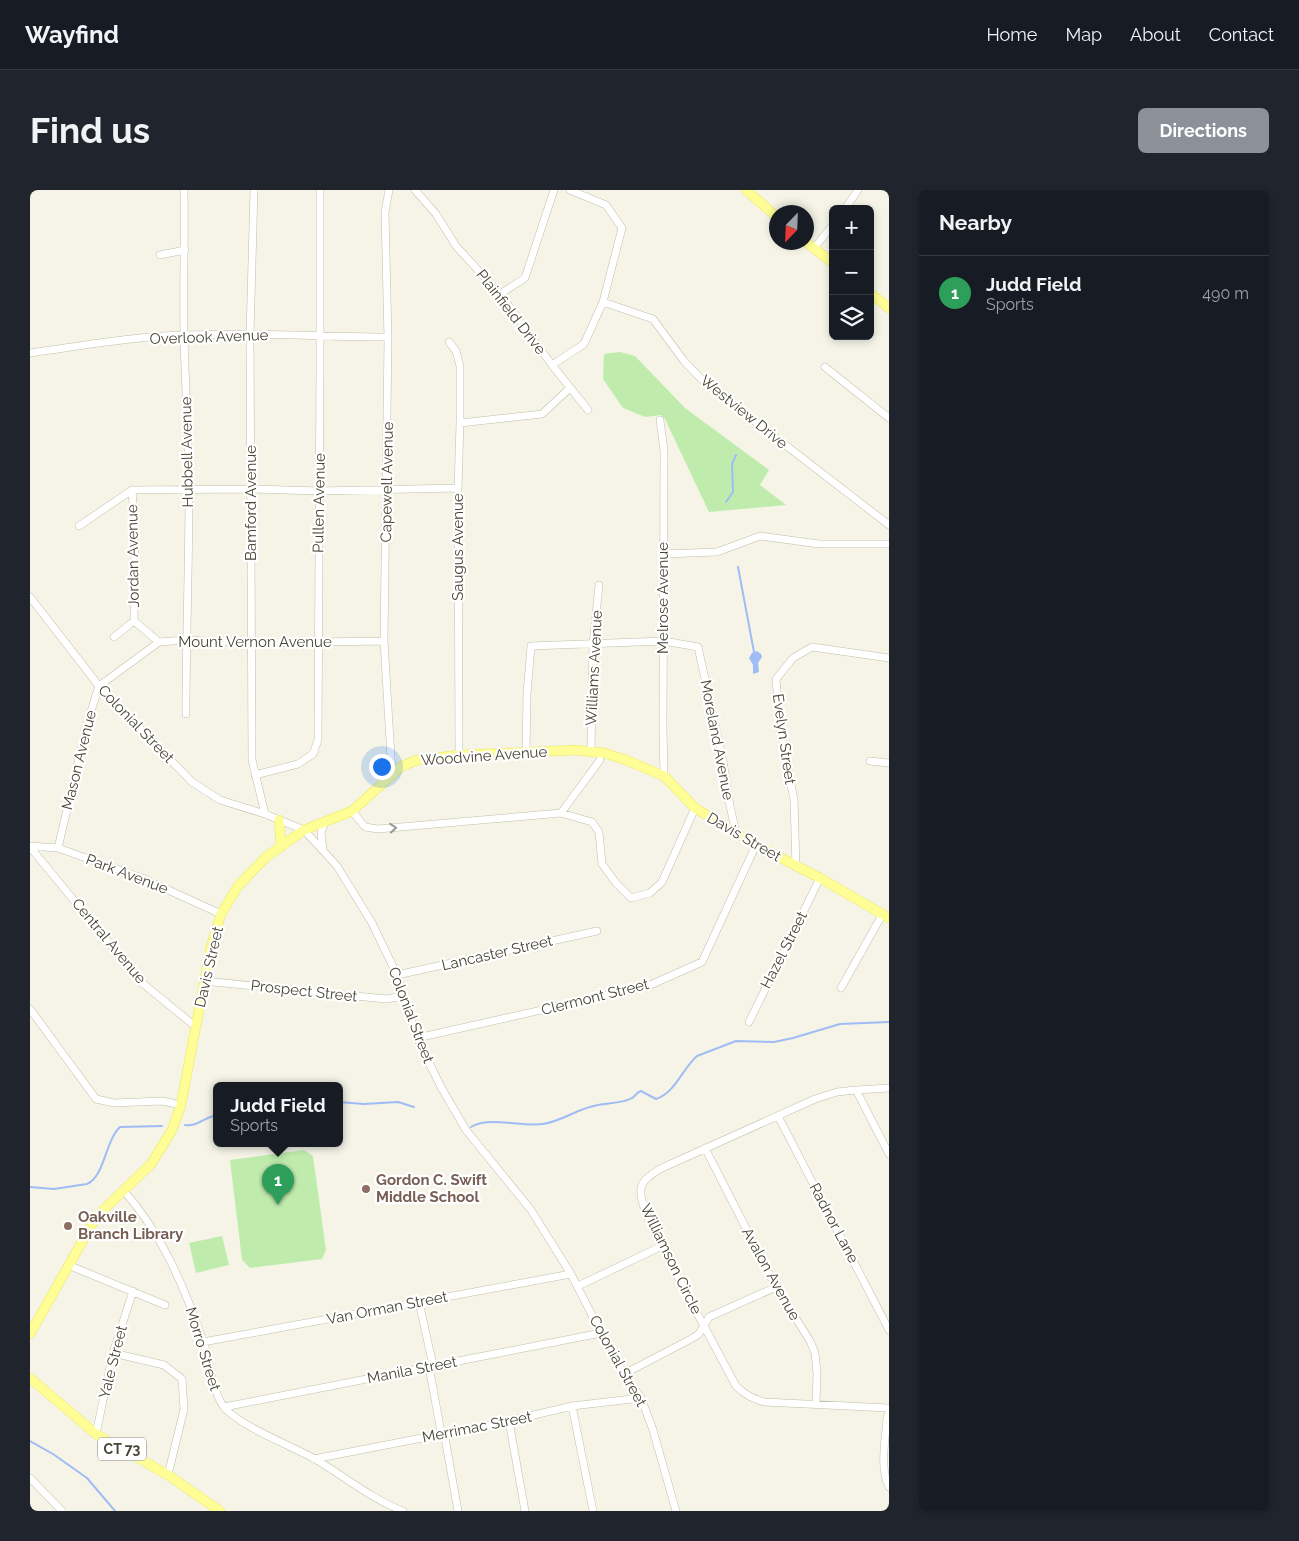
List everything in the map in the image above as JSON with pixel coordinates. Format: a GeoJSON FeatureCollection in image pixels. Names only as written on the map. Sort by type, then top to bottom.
{"type":"FeatureCollection","features":[{"type":"Feature","properties":{"kind":"main road"},"geometry":{"type":"LineString","coordinates":[[746,190],[769,210]]}},
{"type":"Feature","properties":{"kind":"main road"},"geometry":{"type":"LineString","coordinates":[[814,248],[829,260]]}},
{"type":"Feature","properties":{"kind":"main road"},"geometry":{"type":"LineString","coordinates":[[873,295],[889,308]]}},
{"type":"Feature","properties":{"kind":"main road","name":"Woodvine Avenue"},"geometry":{"type":"LineString","coordinates":[[352,811],[402,766],[417,760],[459,755],[591,750],[602,757]]}},
{"type":"Feature","properties":{"kind":"main road","name":"Davis Street"},"geometry":{"type":"LineString","coordinates":[[602,757],[626,760],[664,776],[695,808],[756,845],[820,878],[886,917]]}},
{"type":"Feature","properties":{"kind":"main road","name":"Davis Street"},"geometry":{"type":"LineString","coordinates":[[30,1334],[96,1216],[151,1164],[172,1130],[181,1105],[211,946],[221,914],[238,886],[266,857],[304,830],[352,811]]}},
{"type":"Feature","properties":{"kind":"main road"},"geometry":{"type":"LineString","coordinates":[[280,820],[281,847]]}},
{"type":"Feature","properties":{"kind":"main road","name":"CT 73"},"geometry":{"type":"LineString","coordinates":[[30,1378],[96,1434],[168,1475],[220,1511]]}},
{"type":"Feature","properties":{"kind":"street","name":"Hubbell Avenue"},"geometry":{"type":"LineString","coordinates":[[184,190],[184,335],[189,489],[186,714]]}},
{"type":"Feature","properties":{"kind":"street","name":"Bamford Avenue"},"geometry":{"type":"LineString","coordinates":[[254,190],[250,334],[252,760],[265,814]]}},
{"type":"Feature","properties":{"kind":"street","name":"Pullen Avenue"},"geometry":{"type":"LineString","coordinates":[[255,775],[298,764],[312,754],[318,740],[320,190]]}},
{"type":"Feature","properties":{"kind":"street","name":"Capewell Avenue"},"geometry":{"type":"LineString","coordinates":[[389,190],[385,212],[388,337],[384,642],[392,774]]}},
{"type":"Feature","properties":{"kind":"street","name":"Plainfield Drive"},"geometry":{"type":"LineString","coordinates":[[415,190],[436,214],[456,246],[500,294],[588,410]]}},
{"type":"Feature","properties":{"kind":"street"},"geometry":{"type":"LineString","coordinates":[[500,294],[525,278],[554,190]]}},
{"type":"Feature","properties":{"kind":"street"},"geometry":{"type":"LineString","coordinates":[[552,365],[584,344],[604,302],[622,228],[606,205],[570,190]]}},
{"type":"Feature","properties":{"kind":"street"},"geometry":{"type":"LineString","coordinates":[[848,205],[858,190]]}},
{"type":"Feature","properties":{"kind":"street"},"geometry":{"type":"LineString","coordinates":[[814,248],[829,230]]}},
{"type":"Feature","properties":{"kind":"street"},"geometry":{"type":"LineString","coordinates":[[160,255],[185,250]]}},
{"type":"Feature","properties":{"kind":"street","name":"Westview Drive"},"geometry":{"type":"LineString","coordinates":[[604,302],[653,319],[684,362],[704,382],[889,526]]}},
{"type":"Feature","properties":{"kind":"street","name":"Overlook Avenue"},"geometry":{"type":"LineString","coordinates":[[30,353],[107,342],[184,335],[250,334],[388,337]]}},
{"type":"Feature","properties":{"kind":"street","name":"Saugus Avenue"},"geometry":{"type":"LineString","coordinates":[[449,342],[456,352],[460,366],[458,488],[459,755]]}},
{"type":"Feature","properties":{"kind":"street"},"geometry":{"type":"LineString","coordinates":[[825,367],[889,418]]}},
{"type":"Feature","properties":{"kind":"street"},"geometry":{"type":"LineString","coordinates":[[460,423],[542,414],[570,388]]}},
{"type":"Feature","properties":{"kind":"street","name":"Melrose Avenue"},"geometry":{"type":"LineString","coordinates":[[660,420],[664,451],[664,776]]}},
{"type":"Feature","properties":{"kind":"street"},"geometry":{"type":"LineString","coordinates":[[80,526],[132,490],[250,489],[319,491],[458,488]]}},
{"type":"Feature","properties":{"kind":"street","name":"Jordan Avenue"},"geometry":{"type":"LineString","coordinates":[[132,490],[134,621]]}},
{"type":"Feature","properties":{"kind":"street"},"geometry":{"type":"LineString","coordinates":[[663,554],[717,552],[760,536],[819,544],[889,544]]}},
{"type":"Feature","properties":{"kind":"street","name":"Williams Avenue"},"geometry":{"type":"LineString","coordinates":[[591,750],[593,645],[598,585]]}},
{"type":"Feature","properties":{"kind":"street","name":"Colonial Street"},"geometry":{"type":"LineString","coordinates":[[30,597],[99,686],[192,782],[220,800],[265,814],[304,830],[337,866],[372,924],[397,975],[417,1038],[440,1087],[466,1130],[531,1210],[578,1286],[624,1374],[641,1398],[653,1430],[676,1511]]}},
{"type":"Feature","properties":{"kind":"street"},"geometry":{"type":"LineString","coordinates":[[114,637],[134,621]]}},
{"type":"Feature","properties":{"kind":"street","name":"Mount Vernon Avenue"},"geometry":{"type":"LineString","coordinates":[[134,621],[159,642],[186,640],[252,643],[384,642]]}},
{"type":"Feature","properties":{"kind":"street"},"geometry":{"type":"LineString","coordinates":[[99,686],[159,642]]}},
{"type":"Feature","properties":{"kind":"street"},"geometry":{"type":"LineString","coordinates":[[526,752],[527,694],[532,646],[664,642]]}},
{"type":"Feature","properties":{"kind":"street","name":"Moreland Avenue"},"geometry":{"type":"LineString","coordinates":[[664,642],[698,647],[723,761],[736,833]]}},
{"type":"Feature","properties":{"kind":"street","name":"Evelyn Street"},"geometry":{"type":"LineString","coordinates":[[796,867],[794,800],[780,727],[776,679],[793,658],[812,647],[889,658]]}},
{"type":"Feature","properties":{"kind":"street","name":"Mason Avenue"},"geometry":{"type":"LineString","coordinates":[[58,848],[87,724],[99,686]]}},
{"type":"Feature","properties":{"kind":"street"},"geometry":{"type":"LineString","coordinates":[[561,813],[602,757]]}},
{"type":"Feature","properties":{"kind":"street"},"geometry":{"type":"LineString","coordinates":[[870,761],[889,763]]}},
{"type":"Feature","properties":{"kind":"street"},"geometry":{"type":"LineString","coordinates":[[352,811],[365,827],[378,829],[561,813],[592,822],[599,832],[602,864],[616,883],[631,898],[650,893],[662,882],[695,808]]}},
{"type":"Feature","properties":{"kind":"street"},"geometry":{"type":"LineString","coordinates":[[323,850],[321,832],[325,822]]}},
{"type":"Feature","properties":{"kind":"street","name":"Clermont Street"},"geometry":{"type":"LineString","coordinates":[[417,1038],[648,986],[702,962],[756,845]]}},
{"type":"Feature","properties":{"kind":"street","name":"Park Avenue"},"geometry":{"type":"LineString","coordinates":[[30,846],[58,848],[142,878],[221,914]]}},
{"type":"Feature","properties":{"kind":"street","name":"Central Avenue"},"geometry":{"type":"LineString","coordinates":[[30,846],[141,982],[196,1027]]}},
{"type":"Feature","properties":{"kind":"street","name":"Hazel Street"},"geometry":{"type":"LineString","coordinates":[[748,1022],[820,878]]}},
{"type":"Feature","properties":{"kind":"street"},"geometry":{"type":"LineString","coordinates":[[841,988],[886,917]]}},
{"type":"Feature","properties":{"kind":"street","name":"Lancaster Street"},"geometry":{"type":"LineString","coordinates":[[397,975],[597,931]]}},
{"type":"Feature","properties":{"kind":"street","name":"Prospect Street"},"geometry":{"type":"LineString","coordinates":[[204,981],[386,999],[404,996]]}},
{"type":"Feature","properties":{"kind":"street"},"geometry":{"type":"LineString","coordinates":[[30,1009],[96,1099],[114,1103],[162,1101],[181,1105]]}},
{"type":"Feature","properties":{"kind":"street","name":"Williamson Circle"},"geometry":{"type":"LineString","coordinates":[[889,1088],[836,1092],[815,1099],[662,1168],[650,1176],[641,1186],[640,1193],[644,1208],[662,1246],[736,1386],[742,1393],[750,1398],[764,1402],[889,1410]]}},
{"type":"Feature","properties":{"kind":"street"},"geometry":{"type":"LineString","coordinates":[[856,1090],[889,1154]]}},
{"type":"Feature","properties":{"kind":"street","name":"Radnor Lane"},"geometry":{"type":"LineString","coordinates":[[778,1116],[889,1330]]}},
{"type":"Feature","properties":{"kind":"street","name":"Avalon Avenue"},"geometry":{"type":"LineString","coordinates":[[705,1148],[776,1287],[815,1352],[817,1374],[816,1404]]}},
{"type":"Feature","properties":{"kind":"street","name":"Morro Street"},"geometry":{"type":"LineString","coordinates":[[124,1191],[137,1206],[160,1240],[173,1264],[184,1288],[203,1342],[218,1396],[224,1407],[246,1424],[314,1459],[368,1493],[403,1511]]}},
{"type":"Feature","properties":{"kind":"street"},"geometry":{"type":"LineString","coordinates":[[578,1286],[662,1246]]}},
{"type":"Feature","properties":{"kind":"street"},"geometry":{"type":"LineString","coordinates":[[68,1265],[164,1305]]}},
{"type":"Feature","properties":{"kind":"street","name":"Van Orman Street"},"geometry":{"type":"LineString","coordinates":[[203,1342],[571,1274]]}},
{"type":"Feature","properties":{"kind":"street"},"geometry":{"type":"LineString","coordinates":[[624,1374],[699,1334],[709,1317],[776,1287]]}},
{"type":"Feature","properties":{"kind":"street","name":"Yale Street"},"geometry":{"type":"LineString","coordinates":[[96,1434],[114,1353],[133,1291]]}},
{"type":"Feature","properties":{"kind":"street"},"geometry":{"type":"LineString","coordinates":[[419,1302],[432,1361],[430,1372],[445,1438],[458,1511]]}},
{"type":"Feature","properties":{"kind":"street","name":"Manila Street"},"geometry":{"type":"LineString","coordinates":[[224,1407],[601,1333]]}},
{"type":"Feature","properties":{"kind":"street"},"geometry":{"type":"LineString","coordinates":[[114,1353],[164,1365],[182,1379],[184,1409],[168,1475]]}},
{"type":"Feature","properties":{"kind":"street","name":"Merrimac Street"},"geometry":{"type":"LineString","coordinates":[[314,1459],[509,1421],[572,1406],[641,1398]]}},
{"type":"Feature","properties":{"kind":"street"},"geometry":{"type":"LineString","coordinates":[[572,1406],[592,1511]]}},
{"type":"Feature","properties":{"kind":"street"},"geometry":{"type":"LineString","coordinates":[[889,1410],[886,1416],[885,1463],[885,1474],[889,1487]]}},
{"type":"Feature","properties":{"kind":"street"},"geometry":{"type":"LineString","coordinates":[[509,1421],[525,1511]]}},
{"type":"Feature","properties":{"kind":"street"},"geometry":{"type":"LineString","coordinates":[[30,1478],[62,1511]]}},
{"type":"Feature","properties":{"kind":"green space"},"geometry":{"type":"Polygon","coordinates":[[[620,352],[635,356],[685,408],[769,470],[760,485],[786,505],[709,512],[665,419],[661,415],[645,417],[623,408],[603,379],[604,354],[620,352]]]}},
{"type":"Feature","properties":{"kind":"green space"},"geometry":{"type":"Polygon","coordinates":[[[304,1150],[313,1156],[326,1250],[322,1259],[250,1268],[242,1260],[230,1160],[304,1150]]]}},
{"type":"Feature","properties":{"kind":"green space"},"geometry":{"type":"Polygon","coordinates":[[[222,1236],[229,1265],[196,1273],[189,1243],[222,1236]]]}},
{"type":"Feature","properties":{"kind":"water"},"geometry":{"type":"Polygon","coordinates":[[[757,651],[762,657],[758,663],[759,672],[753,674],[753,665],[749,658],[752,653],[757,651]]]}},
{"type":"Feature","properties":{"kind":"waterway"},"geometry":{"type":"LineString","coordinates":[[726,502],[733,492],[732,464],[736,455]]}},
{"type":"Feature","properties":{"kind":"waterway"},"geometry":{"type":"LineString","coordinates":[[738,567],[754,652]]}},
{"type":"Feature","properties":{"kind":"waterway"},"geometry":{"type":"LineString","coordinates":[[471,1127],[487,1122],[543,1124],[591,1107],[629,1100],[641,1091],[656,1099],[663,1096],[674,1086],[697,1056],[736,1041],[774,1042],[840,1024],[889,1022]]}},
{"type":"Feature","properties":{"kind":"waterway"},"geometry":{"type":"LineString","coordinates":[[343,1102],[364,1104],[398,1102],[414,1107]]}},
{"type":"Feature","properties":{"kind":"waterway"},"geometry":{"type":"LineString","coordinates":[[185,1125],[193,1125],[213,1116]]}},
{"type":"Feature","properties":{"kind":"waterway"},"geometry":{"type":"LineString","coordinates":[[30,1187],[54,1189],[87,1184],[98,1174],[111,1141],[120,1127],[162,1126]]}},
{"type":"Feature","properties":{"kind":"waterway"},"geometry":{"type":"LineString","coordinates":[[30,1441],[53,1454],[87,1478],[115,1511]]}},
{"type":"Feature","properties":{"kind":"place","name":"Gordon C. Swift Middle School"},"geometry":{"type":"Point","coordinates":[366,1189]}},
{"type":"Feature","properties":{"kind":"place","name":"Judd Field"},"geometry":{"type":"Point","coordinates":[278,1205]}},
{"type":"Feature","properties":{"kind":"place","name":"Oakville Branch Library"},"geometry":{"type":"Point","coordinates":[68,1226]}}]}
